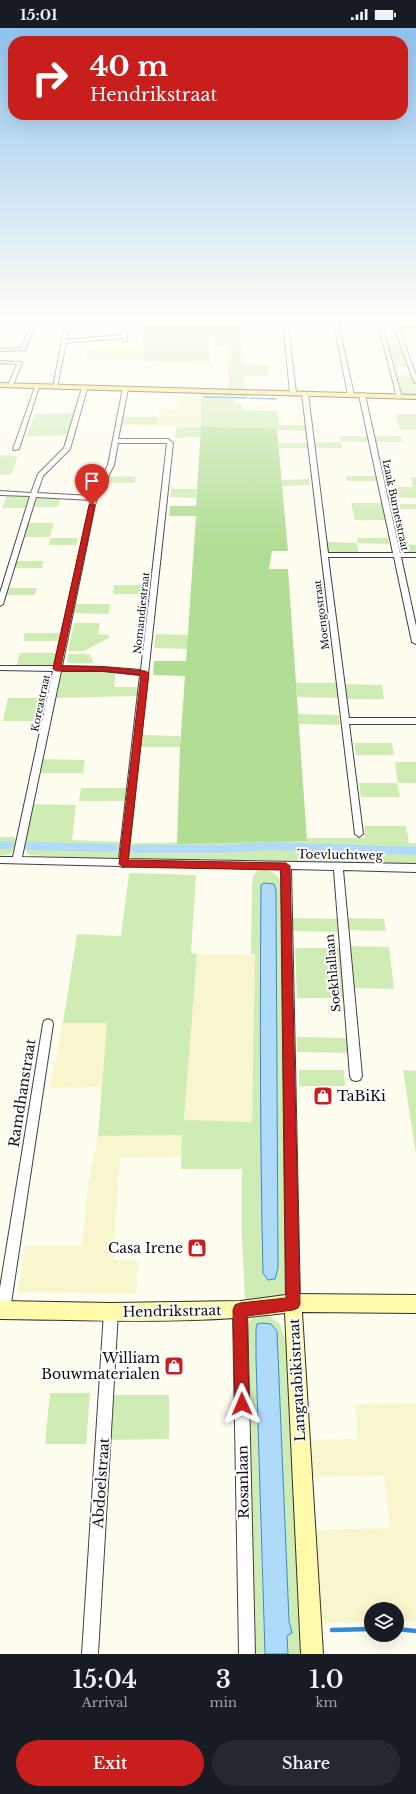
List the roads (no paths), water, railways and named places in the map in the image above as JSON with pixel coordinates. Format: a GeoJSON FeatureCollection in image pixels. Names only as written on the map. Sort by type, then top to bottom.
{"type":"FeatureCollection","features":[{"type":"Feature","properties":{"kind":"main road"},"geometry":{"type":"LineString","coordinates":[[345,395],[416,398]]}},
{"type":"Feature","properties":{"kind":"street"},"geometry":{"type":"LineString","coordinates":[[16,449],[34,395]]}},
{"type":"Feature","properties":{"kind":"street"},"geometry":{"type":"LineString","coordinates":[[0,604],[40,475],[67,449],[82,395]]}},
{"type":"Feature","properties":{"kind":"street","name":"Koreastraat"},"geometry":{"type":"LineString","coordinates":[[17,860],[94,498],[111,465],[124,395]]}},
{"type":"Feature","properties":{"kind":"street","name":"Moengostraat"},"geometry":{"type":"LineString","coordinates":[[305,395],[359,834]]}},
{"type":"Feature","properties":{"kind":"street","name":"Izaak Burnetstraat"},"geometry":{"type":"LineString","coordinates":[[362,395],[416,642]]}},
{"type":"Feature","properties":{"kind":"street","name":"Nomandiestraat"},"geometry":{"type":"LineString","coordinates":[[116,441],[157,440],[168,441],[170,443],[123,864]]}},
{"type":"Feature","properties":{"kind":"street"},"geometry":{"type":"LineString","coordinates":[[0,493],[94,498]]}},
{"type":"Feature","properties":{"kind":"street"},"geometry":{"type":"LineString","coordinates":[[324,555],[416,555]]}},
{"type":"Feature","properties":{"kind":"street"},"geometry":{"type":"LineString","coordinates":[[0,668],[103,669],[145,673]]}},
{"type":"Feature","properties":{"kind":"street"},"geometry":{"type":"LineString","coordinates":[[344,721],[416,722]]}},
{"type":"Feature","properties":{"kind":"street","name":"Toevluchtweg"},"geometry":{"type":"LineString","coordinates":[[0,860],[123,864],[416,868]]}},
{"type":"Feature","properties":{"kind":"street","name":"Langatabikistraat"},"geometry":{"type":"LineString","coordinates":[[286,866],[293,1304],[312,1654]]}},
{"type":"Feature","properties":{"kind":"street","name":"Soekhlallaan"},"geometry":{"type":"LineString","coordinates":[[338,867],[356,1076]]}},
{"type":"Feature","properties":{"kind":"street","name":"Ramdhanstraat"},"geometry":{"type":"LineString","coordinates":[[2,1310],[48,1024]]}},
{"type":"Feature","properties":{"kind":"street","name":"Hendrikstraat"},"geometry":{"type":"LineString","coordinates":[[2,1310],[111,1312],[240,1310],[293,1304],[416,1304]]}},
{"type":"Feature","properties":{"kind":"street","name":"Rosanlaan"},"geometry":{"type":"LineString","coordinates":[[240,1310],[247,1654]]}},
{"type":"Feature","properties":{"kind":"street","name":"Abdoelstraat"},"geometry":{"type":"LineString","coordinates":[[90,1654],[111,1312]]}},
{"type":"Feature","properties":{"kind":"water"},"geometry":{"type":"Polygon","coordinates":[[[264,883],[274,884],[276,890],[278,1268],[275,1279],[268,1280],[263,1273],[260,1030],[261,885],[264,883]]]}},
{"type":"Feature","properties":{"kind":"water"},"geometry":{"type":"Polygon","coordinates":[[[257,1324],[271,1324],[277,1331],[289,1621],[292,1633],[287,1636],[288,1654],[265,1654],[256,1358],[256,1329],[257,1324]]]}},
{"type":"Feature","properties":{"kind":"waterway"},"geometry":{"type":"LineString","coordinates":[[204,397],[246,398]]}},
{"type":"Feature","properties":{"kind":"waterway"},"geometry":{"type":"LineString","coordinates":[[250,398],[276,399]]}},
{"type":"Feature","properties":{"kind":"waterway"},"geometry":{"type":"LineString","coordinates":[[0,845],[10,845]]}},
{"type":"Feature","properties":{"kind":"waterway"},"geometry":{"type":"LineString","coordinates":[[29,846],[114,848]]}},
{"type":"Feature","properties":{"kind":"waterway"},"geometry":{"type":"LineString","coordinates":[[135,849],[218,849],[271,846],[416,851]]}},
{"type":"Feature","properties":{"kind":"waterway"},"geometry":{"type":"LineString","coordinates":[[332,1630],[364,1629]]}},
{"type":"Feature","properties":{"kind":"waterway"},"geometry":{"type":"LineString","coordinates":[[404,1630],[416,1631]]}},
{"type":"Feature","properties":{"kind":"place","name":"TaBiKi"},"geometry":{"type":"Point","coordinates":[323,1096]}},
{"type":"Feature","properties":{"kind":"place","name":"Casa Irene"},"geometry":{"type":"Point","coordinates":[197,1248]}},
{"type":"Feature","properties":{"kind":"place","name":"William Bouwmaterialen"},"geometry":{"type":"Point","coordinates":[174,1366]}}]}
